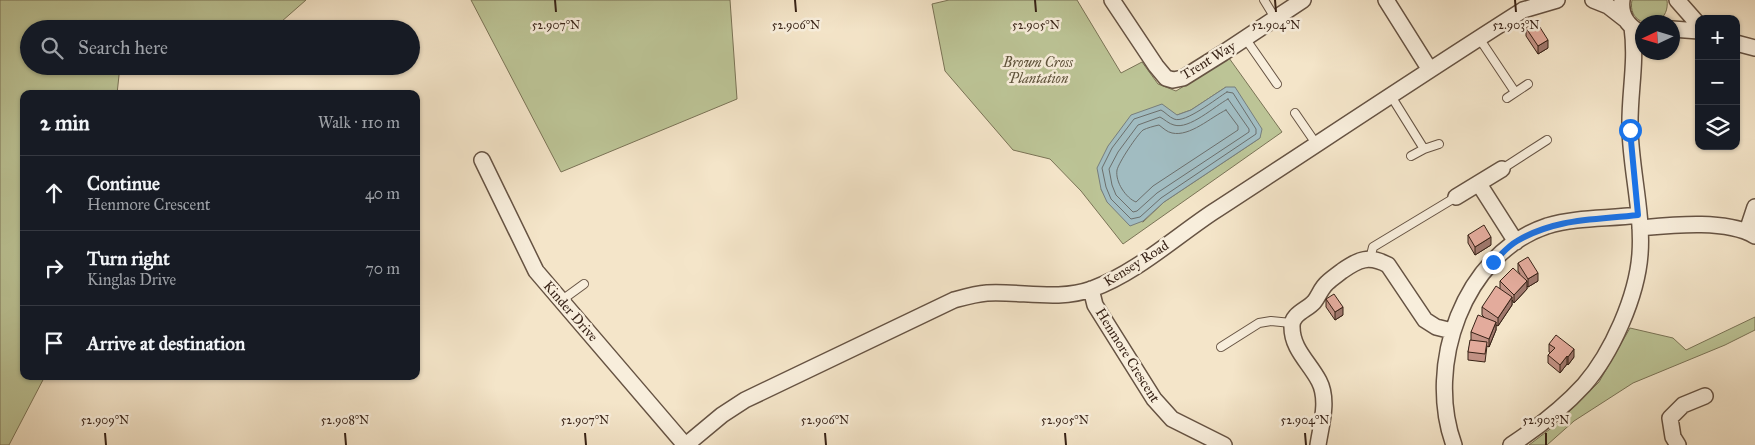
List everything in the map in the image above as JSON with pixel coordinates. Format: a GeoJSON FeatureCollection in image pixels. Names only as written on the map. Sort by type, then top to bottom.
{"type":"FeatureCollection","features":[{"type":"Feature","properties":{"kind":"street","name":"Trent Way"},"geometry":{"type":"LineString","coordinates":[[1112,0],[1156,66],[1166,78],[1173,80],[1183,78],[1303,0]]}},
{"type":"Feature","properties":{"kind":"street"},"geometry":{"type":"LineString","coordinates":[[1386,0],[1430,70]]}},
{"type":"Feature","properties":{"kind":"street","name":"Kensey Road"},"geometry":{"type":"LineString","coordinates":[[685,445],[722,415],[745,400],[954,300],[969,295],[988,293],[1054,295],[1091,290],[1110,282],[1135,267],[1210,214],[1523,10],[1557,0]]}},
{"type":"Feature","properties":{"kind":"street"},"geometry":{"type":"LineString","coordinates":[[1593,0],[1608,6],[1633,27]]}},
{"type":"Feature","properties":{"kind":"street"},"geometry":{"type":"LineString","coordinates":[[1622,0],[1622,12],[1633,27],[1635,49]]}},
{"type":"Feature","properties":{"kind":"street"},"geometry":{"type":"LineString","coordinates":[[1675,15],[1677,0]]}},
{"type":"Feature","properties":{"kind":"street"},"geometry":{"type":"LineString","coordinates":[[1677,0],[1695,20]]}},
{"type":"Feature","properties":{"kind":"street"},"geometry":{"type":"LineString","coordinates":[[1680,28],[1695,30]]}},
{"type":"Feature","properties":{"kind":"street"},"geometry":{"type":"LineString","coordinates":[[1740,44],[1755,48]]}},
{"type":"Feature","properties":{"kind":"street"},"geometry":{"type":"LineString","coordinates":[[1511,445],[1557,412],[1584,384],[1608,350],[1623,319],[1635,285],[1640,254],[1639,221],[1630,130],[1631,95],[1639,60]]}},
{"type":"Feature","properties":{"kind":"street","name":"Kinder Drive"},"geometry":{"type":"LineString","coordinates":[[482,160],[536,271],[685,445]]}},
{"type":"Feature","properties":{"kind":"street"},"geometry":{"type":"LineString","coordinates":[[1456,197],[1502,169]]}},
{"type":"Feature","properties":{"kind":"street"},"geometry":{"type":"LineString","coordinates":[[1479,184],[1516,242]]}},
{"type":"Feature","properties":{"kind":"street"},"geometry":{"type":"LineString","coordinates":[[1454,445],[1445,410],[1443,389],[1444,367],[1452,331],[1460,309],[1479,278],[1493,262],[1516,242],[1547,227],[1581,219],[1701,224],[1751,234],[1755,207]]}},
{"type":"Feature","properties":{"kind":"street"},"geometry":{"type":"LineString","coordinates":[[1318,445],[1324,409],[1324,394],[1319,382],[1295,346],[1291,323],[1295,316],[1313,303],[1326,284],[1355,262],[1379,260],[1388,265],[1425,320],[1436,327],[1452,331]]}},
{"type":"Feature","properties":{"kind":"street","name":"Henmore Crescent"},"geometry":{"type":"LineString","coordinates":[[1091,290],[1095,305],[1154,399],[1163,410],[1172,419],[1224,445]]}},
{"type":"Feature","properties":{"kind":"street"},"geometry":{"type":"LineString","coordinates":[[1678,445],[1673,437],[1670,418],[1683,405],[1705,396]]}},
{"type":"Feature","properties":{"kind":"lane"},"geometry":{"type":"LineString","coordinates":[[1264,0],[1275,18]]}},
{"type":"Feature","properties":{"kind":"lane"},"geometry":{"type":"LineString","coordinates":[[1245,38],[1277,84]]}},
{"type":"Feature","properties":{"kind":"lane"},"geometry":{"type":"LineString","coordinates":[[1479,38],[1515,92]]}},
{"type":"Feature","properties":{"kind":"lane"},"geometry":{"type":"LineString","coordinates":[[1507,98],[1528,84]]}},
{"type":"Feature","properties":{"kind":"lane"},"geometry":{"type":"LineString","coordinates":[[1391,96],[1424,149]]}},
{"type":"Feature","properties":{"kind":"lane"},"geometry":{"type":"LineString","coordinates":[[1295,113],[1317,146]]}},
{"type":"Feature","properties":{"kind":"lane"},"geometry":{"type":"LineString","coordinates":[[1502,169],[1547,140]]}},
{"type":"Feature","properties":{"kind":"lane"},"geometry":{"type":"LineString","coordinates":[[1411,156],[1439,144]]}},
{"type":"Feature","properties":{"kind":"lane"},"geometry":{"type":"LineString","coordinates":[[1370,260],[1373,248],[1456,197]]}},
{"type":"Feature","properties":{"kind":"lane"},"geometry":{"type":"LineString","coordinates":[[562,300],[584,284]]}},
{"type":"Feature","properties":{"kind":"lane"},"geometry":{"type":"LineString","coordinates":[[1221,347],[1259,322],[1276,321],[1291,323]]}},
{"type":"Feature","properties":{"kind":"green space"},"geometry":{"type":"Polygon","coordinates":[[[0,0],[306,0],[283,20],[20,20],[20,75],[119,75],[117,90],[20,90],[20,380],[43,380],[9,445],[0,445],[0,0]]]}},
{"type":"Feature","properties":{"kind":"green space"},"geometry":{"type":"Polygon","coordinates":[[[471,0],[730,0],[737,99],[561,172],[471,0]]]}},
{"type":"Feature","properties":{"kind":"green space","name":"Brown Cross Plantation"},"geometry":{"type":"Polygon","coordinates":[[[949,0],[1077,0],[1121,73],[1142,62],[1158,84],[1176,91],[1229,58],[1282,132],[1123,244],[1081,191],[1050,159],[1013,150],[945,71],[932,4],[949,0]],[[1226,87],[1191,110],[1177,115],[1101,189],[1109,202],[1118,210],[1143,222],[1164,202],[1260,138],[1226,87]]]}},
{"type":"Feature","properties":{"kind":"green space"},"geometry":{"type":"Polygon","coordinates":[[[1632,0],[1667,0],[1666,10],[1663,15],[1635,15],[1635,17],[1632,10],[1632,0]]]}},
{"type":"Feature","properties":{"kind":"green space"},"geometry":{"type":"Polygon","coordinates":[[[1755,317],[1755,330],[1725,345],[1633,383],[1574,421],[1547,445],[1529,445],[1558,423],[1599,382],[1630,328],[1673,338],[1686,350],[1755,317]]]}},
{"type":"Feature","properties":{"kind":"water"},"geometry":{"type":"Polygon","coordinates":[[[1226,87],[1235,87],[1262,129],[1260,138],[1164,202],[1143,221],[1130,226],[1107,202],[1101,189],[1097,168],[1108,146],[1131,115],[1162,104],[1177,115],[1191,110],[1226,87]]]}},
{"type":"Feature","properties":{"kind":"building"},"geometry":{"type":"Polygon","coordinates":[[[1536,21],[1548,40],[1538,46],[1526,28],[1536,21]]]}},
{"type":"Feature","properties":{"kind":"building"},"geometry":{"type":"Polygon","coordinates":[[[1484,225],[1491,237],[1475,247],[1468,235],[1484,225]]]}},
{"type":"Feature","properties":{"kind":"building"},"geometry":{"type":"Polygon","coordinates":[[[1528,257],[1538,273],[1528,279],[1518,263],[1528,257]]]}},
{"type":"Feature","properties":{"kind":"building"},"geometry":{"type":"Polygon","coordinates":[[[1513,268],[1527,281],[1514,295],[1500,281],[1513,268]]]}},
{"type":"Feature","properties":{"kind":"building"},"geometry":{"type":"Polygon","coordinates":[[[1496,286],[1512,297],[1498,318],[1482,307],[1496,286]]]}},
{"type":"Feature","properties":{"kind":"building"},"geometry":{"type":"Polygon","coordinates":[[[1334,294],[1343,307],[1335,312],[1326,299],[1334,294]]]}},
{"type":"Feature","properties":{"kind":"building"},"geometry":{"type":"Polygon","coordinates":[[[1478,315],[1496,322],[1489,339],[1471,332],[1478,315]]]}},
{"type":"Feature","properties":{"kind":"building"},"geometry":{"type":"Polygon","coordinates":[[[1556,335],[1574,349],[1560,365],[1548,355],[1555,348],[1549,344],[1556,335]]]}},
{"type":"Feature","properties":{"kind":"building"},"geometry":{"type":"Polygon","coordinates":[[[1470,340],[1487,342],[1485,354],[1468,352],[1470,340]]]}},
{"type":"Feature","properties":{"kind":"route"},"geometry":{"type":"LineString","coordinates":[[1493,262],[1516,242],[1547,227],[1581,219],[1638,215],[1630,130]]}}]}
